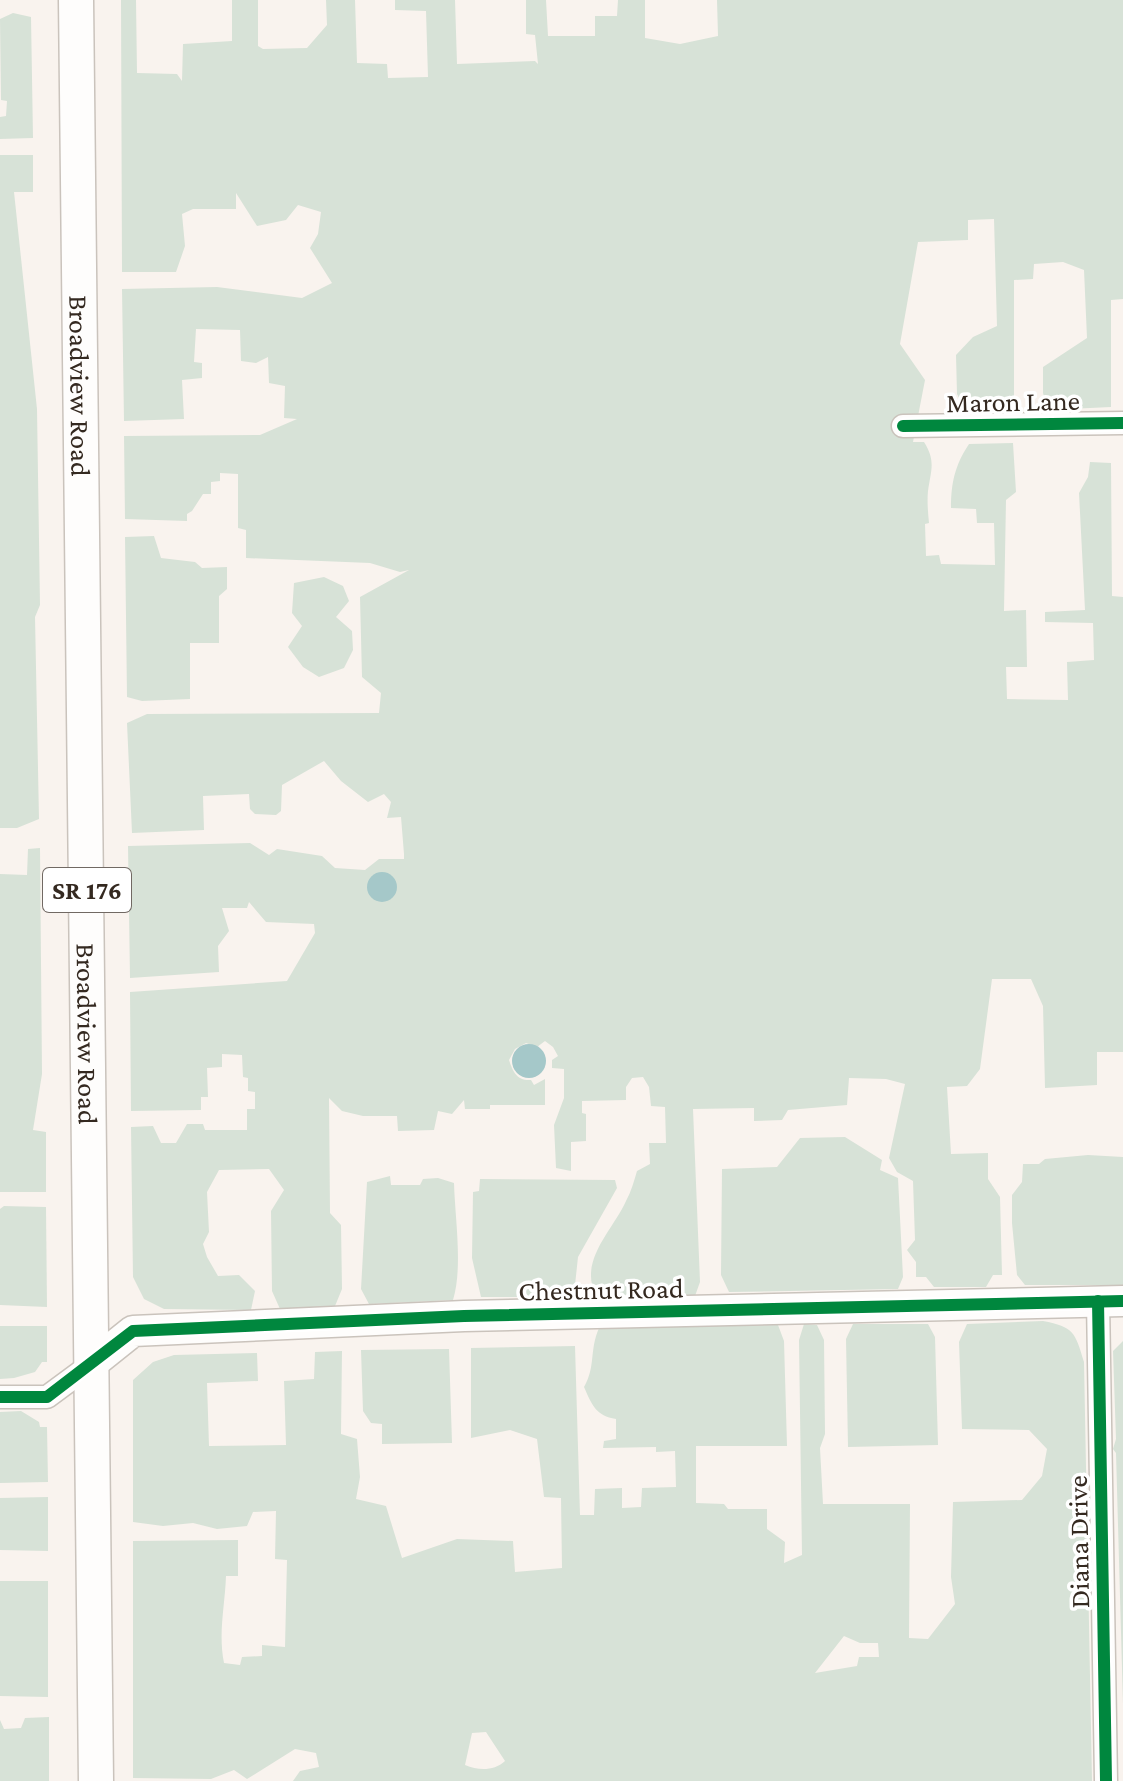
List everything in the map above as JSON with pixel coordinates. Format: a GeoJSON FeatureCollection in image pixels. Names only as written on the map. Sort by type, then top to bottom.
{"type":"FeatureCollection","features":[{"type":"Feature","properties":{"kind":"main road","name":"Broadview Road"},"geometry":{"type":"LineString","coordinates":[[76,0],[96,1781]]}},
{"type":"Feature","properties":{"kind":"street","name":"Maron Lane"},"geometry":{"type":"LineString","coordinates":[[903,426],[1123,423]]}},
{"type":"Feature","properties":{"kind":"street","name":"Chestnut Road"},"geometry":{"type":"LineString","coordinates":[[93,1363],[133,1331],[464,1316],[1111,1301]]}},
{"type":"Feature","properties":{"kind":"street","name":"Diana Drive"},"geometry":{"type":"LineString","coordinates":[[1106,1781],[1111,1301]]}},
{"type":"Feature","properties":{"kind":"street"},"geometry":{"type":"LineString","coordinates":[[0,1397],[47,1397],[93,1363]]}},
{"type":"Feature","properties":{"kind":"shaded area"},"geometry":{"type":"Polygon","coordinates":[[[121,0],[136,0],[137,73],[177,74],[182,81],[183,44],[232,41],[232,0],[258,0],[258,46],[263,49],[307,48],[327,25],[326,0],[355,0],[357,63],[387,64],[388,78],[428,77],[426,11],[395,10],[395,0],[455,0],[457,64],[535,61],[538,64],[535,35],[526,34],[526,0],[546,0],[548,36],[595,36],[595,16],[617,16],[618,0],[645,0],[645,38],[680,44],[718,36],[717,0],[1123,0],[1123,299],[1111,300],[1111,407],[1048,410],[1043,393],[1043,367],[1087,338],[1084,270],[1063,262],[1034,264],[1033,279],[1014,280],[1014,409],[965,409],[957,394],[956,355],[973,337],[997,326],[994,219],[968,220],[968,240],[918,242],[900,344],[925,380],[913,442],[924,442],[931,460],[929,523],[925,524],[926,556],[939,555],[941,564],[995,565],[994,523],[977,523],[976,509],[951,508],[953,482],[960,459],[969,444],[1013,443],[1016,492],[1006,500],[1004,611],[1026,610],[1027,667],[1006,667],[1007,699],[1068,700],[1067,662],[1094,660],[1093,623],[1045,622],[1045,612],[1085,610],[1079,493],[1088,477],[1090,462],[1111,463],[1112,596],[1123,597],[1123,1052],[1097,1052],[1097,1085],[1045,1088],[1043,1006],[1031,979],[992,979],[980,1069],[967,1086],[947,1087],[951,1154],[988,1153],[988,1179],[1000,1197],[1002,1275],[993,1275],[986,1287],[934,1287],[926,1277],[916,1277],[916,1262],[907,1250],[915,1240],[913,1181],[897,1172],[889,1158],[905,1084],[886,1079],[849,1078],[847,1105],[788,1110],[782,1120],[754,1121],[754,1108],[693,1109],[700,1282],[695,1296],[596,1295],[591,1270],[594,1258],[628,1198],[637,1171],[650,1164],[649,1143],[666,1143],[665,1107],[651,1106],[649,1087],[643,1077],[632,1078],[626,1087],[626,1100],[582,1101],[582,1113],[586,1114],[586,1141],[571,1142],[571,1171],[556,1168],[554,1125],[564,1098],[564,1069],[552,1068],[552,1060],[558,1056],[545,1041],[537,1047],[526,1043],[515,1049],[509,1060],[519,1077],[531,1080],[534,1085],[545,1079],[545,1105],[490,1105],[490,1109],[465,1109],[464,1100],[452,1114],[438,1111],[434,1130],[398,1131],[397,1116],[363,1116],[342,1111],[329,1098],[330,1213],[341,1225],[342,1289],[335,1306],[280,1309],[272,1291],[271,1211],[284,1190],[269,1169],[219,1170],[207,1192],[209,1232],[203,1244],[207,1257],[218,1276],[239,1275],[255,1291],[251,1310],[164,1309],[144,1299],[133,1277],[131,1127],[153,1126],[161,1143],[176,1143],[187,1124],[203,1124],[205,1130],[247,1130],[247,1109],[255,1109],[255,1092],[248,1091],[248,1078],[243,1077],[242,1055],[222,1054],[222,1067],[207,1068],[208,1097],[201,1097],[201,1110],[131,1111],[130,992],[287,981],[315,933],[314,924],[266,922],[249,902],[247,908],[222,908],[229,931],[218,946],[219,972],[130,978],[128,846],[250,843],[269,855],[277,849],[322,856],[335,868],[365,870],[379,859],[404,859],[404,854],[401,817],[387,818],[391,802],[384,794],[368,802],[341,781],[324,761],[282,785],[281,811],[276,815],[255,814],[250,809],[249,794],[203,796],[204,830],[132,833],[127,723],[147,714],[379,713],[381,693],[362,677],[360,597],[409,570],[400,572],[370,563],[246,558],[246,530],[238,528],[238,474],[220,473],[220,481],[211,482],[211,494],[203,494],[187,514],[187,521],[125,519],[124,436],[260,435],[297,419],[284,418],[285,386],[269,383],[268,357],[256,363],[241,361],[240,330],[196,329],[194,362],[202,363],[202,378],[182,380],[184,419],[124,421],[122,289],[217,287],[302,298],[332,283],[310,248],[318,234],[321,212],[298,205],[286,220],[257,226],[236,193],[236,209],[193,209],[182,214],[185,246],[176,272],[122,272],[121,0]]]}},
{"type":"Feature","properties":{"kind":"shaded area"},"geometry":{"type":"Polygon","coordinates":[[[13,13],[31,17],[33,138],[0,139],[0,117],[6,116],[7,101],[1,100],[0,19],[13,13]]]}},
{"type":"Feature","properties":{"kind":"shaded area"},"geometry":{"type":"Polygon","coordinates":[[[0,155],[33,155],[33,192],[14,192],[37,409],[40,605],[35,617],[39,819],[17,828],[0,828],[0,155]]]}},
{"type":"Feature","properties":{"kind":"shaded area"},"geometry":{"type":"Polygon","coordinates":[[[154,536],[161,558],[195,562],[202,568],[227,567],[227,589],[219,596],[219,643],[190,643],[190,699],[142,701],[127,697],[125,537],[154,536]]]}},
{"type":"Feature","properties":{"kind":"shaded area"},"geometry":{"type":"Polygon","coordinates":[[[324,577],[343,586],[349,601],[336,617],[352,631],[353,650],[344,668],[319,677],[303,667],[288,647],[302,626],[292,613],[294,583],[324,577]]]}},
{"type":"Feature","properties":{"kind":"shaded area"},"geometry":{"type":"Polygon","coordinates":[[[40,848],[42,1074],[33,1130],[46,1132],[46,1192],[0,1192],[0,874],[27,875],[28,849],[40,848]]]}},
{"type":"Feature","properties":{"kind":"shaded area"},"geometry":{"type":"Polygon","coordinates":[[[845,1137],[882,1160],[880,1170],[898,1178],[903,1277],[898,1289],[729,1292],[721,1275],[722,1169],[777,1167],[800,1138],[845,1137]]]}},
{"type":"Feature","properties":{"kind":"shaded area"},"geometry":{"type":"Polygon","coordinates":[[[1088,1155],[1123,1157],[1123,1285],[1025,1285],[1017,1275],[1012,1223],[1012,1195],[1022,1182],[1023,1164],[1088,1155]]]}},
{"type":"Feature","properties":{"kind":"shaded area"},"geometry":{"type":"Polygon","coordinates":[[[390,1176],[391,1185],[420,1185],[423,1179],[438,1178],[454,1183],[458,1258],[453,1300],[369,1304],[361,1289],[367,1182],[390,1176]]]}},
{"type":"Feature","properties":{"kind":"shaded area"},"geometry":{"type":"Polygon","coordinates":[[[480,1179],[615,1180],[617,1188],[578,1257],[575,1285],[566,1297],[481,1297],[472,1258],[473,1192],[479,1191],[480,1179]]]}},
{"type":"Feature","properties":{"kind":"shaded area"},"geometry":{"type":"Polygon","coordinates":[[[4,1206],[46,1207],[47,1307],[0,1305],[0,1209],[4,1206]]]}},
{"type":"Feature","properties":{"kind":"shaded area"},"geometry":{"type":"Polygon","coordinates":[[[1043,1321],[1061,1326],[1072,1332],[1084,1362],[1092,1781],[293,1781],[300,1771],[319,1767],[316,1753],[295,1749],[247,1779],[234,1770],[211,1779],[133,1778],[133,1541],[238,1540],[238,1576],[226,1576],[222,1630],[224,1663],[240,1665],[242,1657],[262,1656],[262,1645],[285,1647],[287,1560],[275,1559],[276,1511],[253,1512],[247,1526],[217,1529],[193,1523],[163,1526],[133,1522],[133,1380],[153,1362],[174,1355],[257,1353],[258,1381],[207,1383],[209,1446],[286,1445],[284,1381],[314,1379],[315,1352],[342,1351],[341,1434],[357,1439],[360,1477],[356,1499],[386,1506],[402,1558],[457,1539],[513,1541],[515,1572],[562,1568],[561,1498],[544,1497],[537,1439],[510,1430],[471,1438],[471,1348],[575,1346],[580,1515],[594,1515],[595,1489],[622,1488],[622,1508],[641,1507],[642,1488],[676,1487],[675,1451],[656,1452],[656,1447],[603,1448],[604,1441],[616,1439],[616,1419],[596,1409],[584,1387],[599,1328],[778,1325],[784,1341],[787,1446],[696,1446],[696,1503],[724,1504],[728,1509],[767,1509],[767,1529],[785,1542],[784,1563],[802,1555],[799,1340],[804,1324],[817,1325],[824,1340],[825,1434],[820,1448],[823,1504],[910,1504],[909,1638],[928,1639],[955,1604],[951,1577],[953,1502],[1022,1500],[1042,1476],[1047,1449],[1029,1430],[962,1429],[959,1342],[967,1324],[1043,1321]],[[844,1636],[815,1673],[857,1666],[859,1657],[879,1657],[878,1643],[860,1643],[844,1636]],[[486,1732],[472,1733],[465,1765],[486,1769],[505,1761],[486,1732]]]}},
{"type":"Feature","properties":{"kind":"shaded area"},"geometry":{"type":"Polygon","coordinates":[[[853,1324],[928,1324],[935,1337],[938,1445],[848,1447],[846,1339],[853,1324]]]}},
{"type":"Feature","properties":{"kind":"shaded area"},"geometry":{"type":"Polygon","coordinates":[[[0,1326],[47,1326],[47,1362],[42,1362],[35,1372],[0,1379],[0,1326]]]}},
{"type":"Feature","properties":{"kind":"shaded area"},"geometry":{"type":"Polygon","coordinates":[[[1123,1341],[1123,1704],[1116,1453],[1113,1449],[1116,1439],[1113,1351],[1123,1341]]]}},
{"type":"Feature","properties":{"kind":"shaded area"},"geometry":{"type":"Polygon","coordinates":[[[449,1349],[452,1443],[382,1444],[382,1424],[371,1423],[363,1411],[361,1350],[449,1349]]]}},
{"type":"Feature","properties":{"kind":"shaded area"},"geometry":{"type":"Polygon","coordinates":[[[21,1411],[39,1422],[40,1427],[47,1427],[48,1482],[0,1483],[0,1412],[21,1411]]]}},
{"type":"Feature","properties":{"kind":"shaded area"},"geometry":{"type":"Polygon","coordinates":[[[48,1497],[48,1551],[0,1550],[0,1498],[48,1497]]]}},
{"type":"Feature","properties":{"kind":"shaded area"},"geometry":{"type":"Polygon","coordinates":[[[0,1581],[48,1581],[48,1697],[0,1696],[0,1581]]]}},
{"type":"Feature","properties":{"kind":"shaded area"},"geometry":{"type":"Polygon","coordinates":[[[49,1717],[49,1781],[0,1781],[0,1720],[4,1729],[21,1728],[25,1718],[49,1717]]]}},
{"type":"Feature","properties":{"kind":"water"},"geometry":{"type":"Polygon","coordinates":[[[382,872],[388,873],[396,881],[396,893],[388,901],[382,902],[376,901],[368,893],[367,887],[368,881],[376,873],[382,872]]]}},
{"type":"Feature","properties":{"kind":"water"},"geometry":{"type":"Polygon","coordinates":[[[529,1044],[541,1049],[546,1061],[541,1073],[529,1078],[517,1073],[512,1061],[517,1049],[529,1044]]]}},
{"type":"Feature","properties":{"kind":"cycle path"},"geometry":{"type":"LineString","coordinates":[[903,426],[1123,423]]}},
{"type":"Feature","properties":{"kind":"cycle path"},"geometry":{"type":"LineString","coordinates":[[1098,1301],[1106,1781]]}},
{"type":"Feature","properties":{"kind":"cycle path"},"geometry":{"type":"LineString","coordinates":[[0,1397],[47,1397],[133,1331],[464,1316],[1123,1301]]}}]}
